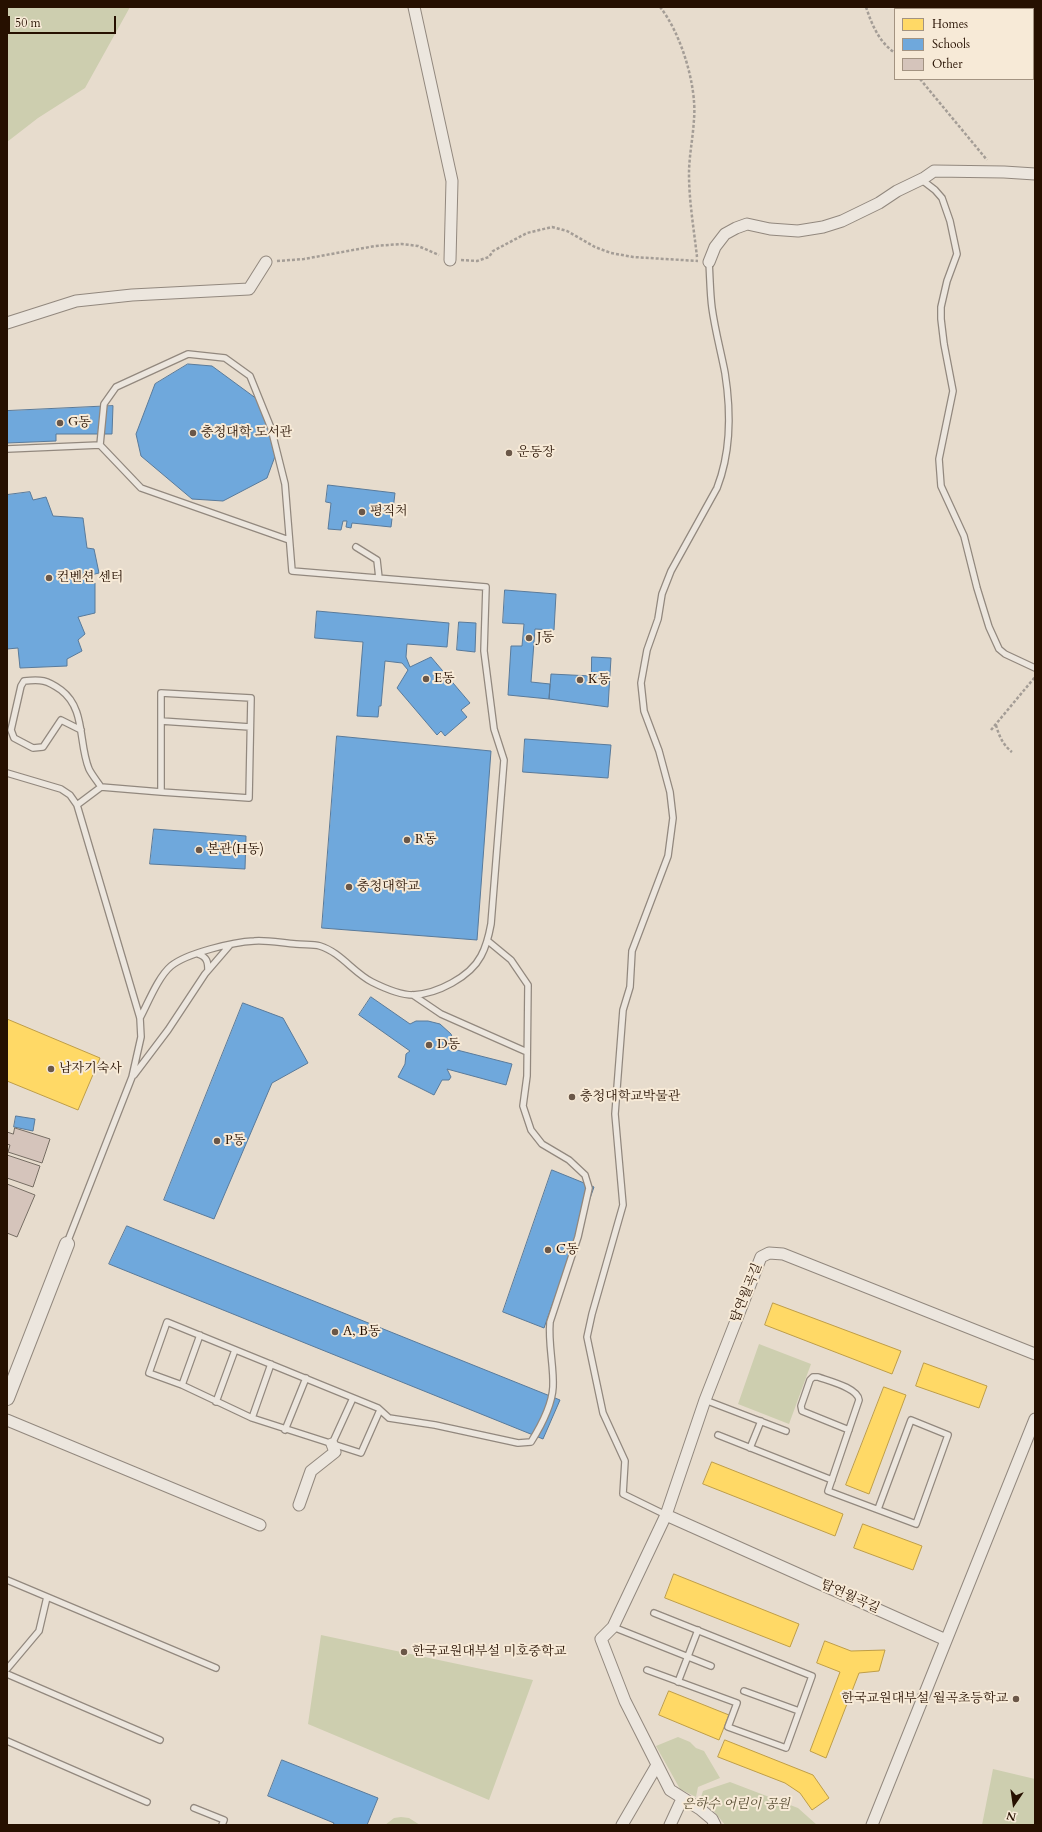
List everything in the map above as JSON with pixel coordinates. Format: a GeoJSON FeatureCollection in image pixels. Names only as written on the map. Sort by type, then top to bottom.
{"type":"FeatureCollection","features":[{"type":"Feature","properties":{"kind":"street"},"geometry":{"type":"LineString","coordinates":[[414,7],[452,181],[450,260]]}},
{"type":"Feature","properties":{"kind":"street"},"geometry":{"type":"LineString","coordinates":[[703,262],[725,234],[736,228],[747,224],[770,229],[793,231],[823,227],[858,214],[879,203],[897,190],[934,171],[1035,174]]}},
{"type":"Feature","properties":{"kind":"street"},"geometry":{"type":"LineString","coordinates":[[7,323],[76,301],[132,295],[249,289],[266,262]]}},
{"type":"Feature","properties":{"kind":"street"},"geometry":{"type":"LineString","coordinates":[[7,1398],[67,1244]]}},
{"type":"Feature","properties":{"kind":"street","name":"탑연월곡길"},"geometry":{"type":"LineString","coordinates":[[657,1765],[625,1701],[601,1639],[613,1627],[666,1514],[705,1400],[761,1257],[769,1253],[783,1254],[1035,1354]]}},
{"type":"Feature","properties":{"kind":"street"},"geometry":{"type":"LineString","coordinates":[[872,1825],[1035,1419]]}},
{"type":"Feature","properties":{"kind":"street"},"geometry":{"type":"LineString","coordinates":[[7,1420],[260,1525]]}},
{"type":"Feature","properties":{"kind":"street"},"geometry":{"type":"LineString","coordinates":[[299,1505],[311,1471],[335,1452],[332,1444]]}},
{"type":"Feature","properties":{"kind":"street","name":"탑연월곡길"},"geometry":{"type":"LineString","coordinates":[[666,1514],[946,1640]]}},
{"type":"Feature","properties":{"kind":"street"},"geometry":{"type":"LineString","coordinates":[[657,1765],[670,1790],[700,1809],[712,1819],[715,1825]]}},
{"type":"Feature","properties":{"kind":"street"},"geometry":{"type":"LineString","coordinates":[[622,1825],[657,1765]]}},
{"type":"Feature","properties":{"kind":"street"},"geometry":{"type":"LineString","coordinates":[[670,1825],[682,1799]]}},
{"type":"Feature","properties":{"kind":"lane"},"geometry":{"type":"LineString","coordinates":[[921,179],[935,190],[942,198],[950,222],[957,254],[947,281],[941,307],[944,344],[953,391],[939,459],[940,486],[964,536],[977,588],[989,627],[999,649],[1005,654],[1035,668]]}},
{"type":"Feature","properties":{"kind":"lane"},"geometry":{"type":"LineString","coordinates":[[666,1514],[623,1494],[625,1461],[603,1413],[587,1337],[623,1205],[615,1114],[623,1010],[630,987],[632,951],[668,856],[673,818],[670,792],[659,751],[644,711],[641,682],[646,650],[658,619],[662,594],[671,572],[717,488],[722,474],[728,440],[729,423],[725,374],[703,262]]}},
{"type":"Feature","properties":{"kind":"lane"},"geometry":{"type":"LineString","coordinates":[[100,445],[104,404],[116,387],[188,354],[225,358],[250,376],[270,428],[285,484],[288,540],[292,571],[486,587],[484,651],[494,729],[504,760],[488,941],[481,957],[469,970],[454,982],[431,992],[413,995],[400,993],[371,982],[332,952],[321,946],[254,941],[232,944],[182,958],[170,967],[158,984],[140,1018]]}},
{"type":"Feature","properties":{"kind":"lane"},"geometry":{"type":"LineString","coordinates":[[7,449],[100,445],[141,488],[288,540]]}},
{"type":"Feature","properties":{"kind":"lane"},"geometry":{"type":"LineString","coordinates":[[356,547],[377,560],[379,578]]}},
{"type":"Feature","properties":{"kind":"lane"},"geometry":{"type":"LineString","coordinates":[[81,730],[62,720],[43,747],[33,748],[14,738],[11,730],[21,686],[24,681],[41,679],[54,684],[68,696],[77,710],[89,769],[101,786]]}},
{"type":"Feature","properties":{"kind":"lane"},"geometry":{"type":"LineString","coordinates":[[77,805],[101,786],[161,792],[249,798],[251,698],[161,693],[161,792]]}},
{"type":"Feature","properties":{"kind":"lane"},"geometry":{"type":"LineString","coordinates":[[161,720],[250,726]]}},
{"type":"Feature","properties":{"kind":"lane"},"geometry":{"type":"LineString","coordinates":[[7,773],[61,789],[70,795],[77,805],[140,1018],[141,1037],[132,1078],[67,1244]]}},
{"type":"Feature","properties":{"kind":"lane"},"geometry":{"type":"LineString","coordinates":[[380,1410],[361,1453],[285,1430],[252,1418],[182,1385],[149,1373],[167,1322],[353,1398],[380,1410],[389,1418],[435,1425],[518,1443],[531,1442],[538,1431],[550,1403],[553,1387],[549,1334],[550,1322],[578,1237],[589,1188],[584,1175],[569,1160],[542,1144],[532,1130],[524,1106],[527,1052],[528,985],[511,960],[488,941]]}},
{"type":"Feature","properties":{"kind":"lane"},"geometry":{"type":"LineString","coordinates":[[132,1078],[168,1030],[208,971],[232,944]]}},
{"type":"Feature","properties":{"kind":"lane"},"geometry":{"type":"LineString","coordinates":[[198,954],[204,956],[206,959],[208,971]]}},
{"type":"Feature","properties":{"kind":"lane"},"geometry":{"type":"LineString","coordinates":[[413,995],[441,1014],[527,1052]]}},
{"type":"Feature","properties":{"kind":"lane"},"geometry":{"type":"LineString","coordinates":[[182,1385],[200,1335]]}},
{"type":"Feature","properties":{"kind":"lane"},"geometry":{"type":"LineString","coordinates":[[216,1402],[235,1350]]}},
{"type":"Feature","properties":{"kind":"lane"},"geometry":{"type":"LineString","coordinates":[[252,1418],[271,1364]]}},
{"type":"Feature","properties":{"kind":"lane"},"geometry":{"type":"LineString","coordinates":[[849,1430],[802,1410],[801,1406],[810,1380],[813,1377],[818,1377],[854,1391],[859,1396],[859,1400],[849,1430],[832,1480],[828,1491],[878,1510],[916,1524],[948,1435],[910,1420],[878,1510]]}},
{"type":"Feature","properties":{"kind":"lane"},"geometry":{"type":"LineString","coordinates":[[285,1430],[306,1378]]}},
{"type":"Feature","properties":{"kind":"lane"},"geometry":{"type":"LineString","coordinates":[[332,1444],[353,1398]]}},
{"type":"Feature","properties":{"kind":"lane"},"geometry":{"type":"LineString","coordinates":[[705,1400],[786,1431]]}},
{"type":"Feature","properties":{"kind":"lane"},"geometry":{"type":"LineString","coordinates":[[750,1448],[761,1421]]}},
{"type":"Feature","properties":{"kind":"lane"},"geometry":{"type":"LineString","coordinates":[[718,1435],[832,1480]]}},
{"type":"Feature","properties":{"kind":"lane"},"geometry":{"type":"LineString","coordinates":[[7,1580],[216,1668]]}},
{"type":"Feature","properties":{"kind":"lane"},"geometry":{"type":"LineString","coordinates":[[7,1669],[39,1631],[47,1597]]}},
{"type":"Feature","properties":{"kind":"lane"},"geometry":{"type":"LineString","coordinates":[[647,1670],[737,1703],[728,1727],[786,1748],[812,1676],[654,1613]]}},
{"type":"Feature","properties":{"kind":"lane"},"geometry":{"type":"LineString","coordinates":[[613,1627],[711,1666]]}},
{"type":"Feature","properties":{"kind":"lane"},"geometry":{"type":"LineString","coordinates":[[678,1682],[698,1630]]}},
{"type":"Feature","properties":{"kind":"lane"},"geometry":{"type":"LineString","coordinates":[[7,1674],[160,1740]]}},
{"type":"Feature","properties":{"kind":"lane"},"geometry":{"type":"LineString","coordinates":[[744,1691],[799,1711]]}},
{"type":"Feature","properties":{"kind":"lane"},"geometry":{"type":"LineString","coordinates":[[7,1742],[148,1802]]}},
{"type":"Feature","properties":{"kind":"lane"},"geometry":{"type":"LineString","coordinates":[[194,1808],[224,1820],[222,1825]]}},
{"type":"Feature","properties":{"kind":"path"},"geometry":{"type":"LineString","coordinates":[[266,262],[304,259],[375,246],[402,244],[418,246],[450,260],[476,261],[488,257],[493,251],[527,233],[552,227],[567,231],[595,247],[611,253],[633,257],[703,262],[689,175],[694,119],[694,92],[685,58],[670,24],[660,7]]}},
{"type":"Feature","properties":{"kind":"path"},"geometry":{"type":"LineString","coordinates":[[866,7],[880,38],[887,47],[894,52]]}},
{"type":"Feature","properties":{"kind":"path"},"geometry":{"type":"LineString","coordinates":[[921,80],[981,154],[1004,172]]}},
{"type":"Feature","properties":{"kind":"path"},"geometry":{"type":"LineString","coordinates":[[991,730],[1035,676]]}},
{"type":"Feature","properties":{"kind":"path"},"geometry":{"type":"LineString","coordinates":[[996,724],[1000,739],[1012,752]]}},
{"type":"Feature","properties":{"kind":"green space"},"geometry":{"type":"Polygon","coordinates":[[[7,7],[130,7],[85,88],[38,118],[7,142],[7,7]]]}},
{"type":"Feature","properties":{"kind":"green space"},"geometry":{"type":"Polygon","coordinates":[[[759,1344],[811,1364],[789,1424],[738,1404],[759,1344]]]}},
{"type":"Feature","properties":{"kind":"green space"},"geometry":{"type":"Polygon","coordinates":[[[321,1635],[533,1680],[489,1800],[308,1724],[321,1635]]]}},
{"type":"Feature","properties":{"kind":"green space"},"geometry":{"type":"Polygon","coordinates":[[[678,1737],[690,1742],[696,1748],[704,1751],[720,1778],[698,1787],[696,1797],[680,1789],[656,1746],[678,1737]]]}},
{"type":"Feature","properties":{"kind":"green space"},"geometry":{"type":"Polygon","coordinates":[[[993,1769],[1035,1779],[1035,1825],[982,1825],[993,1769]]]}},
{"type":"Feature","properties":{"kind":"green space","name":"은하수 어린이 공원"},"geometry":{"type":"Polygon","coordinates":[[[730,1782],[798,1808],[817,1825],[725,1825],[710,1806],[700,1800],[703,1791],[730,1782]]]}},
{"type":"Feature","properties":{"kind":"green space"},"geometry":{"type":"Polygon","coordinates":[[[394,1818],[409,1818],[420,1825],[385,1825],[394,1818]]]}},
{"type":"Feature","properties":{"kind":"building: Homes","name":"남자기숙사"},"geometry":{"type":"Polygon","coordinates":[[[7,1019],[100,1058],[78,1110],[7,1081],[7,1019]]]}},
{"type":"Feature","properties":{"kind":"building: Homes"},"geometry":{"type":"Polygon","coordinates":[[[773,1303],[901,1351],[892,1374],[765,1325],[773,1303]]]}},
{"type":"Feature","properties":{"kind":"building: Homes"},"geometry":{"type":"Polygon","coordinates":[[[924,1363],[987,1386],[979,1408],[916,1386],[924,1363]]]}},
{"type":"Feature","properties":{"kind":"building: Homes"},"geometry":{"type":"Polygon","coordinates":[[[884,1387],[906,1395],[869,1494],[846,1485],[884,1387]]]}},
{"type":"Feature","properties":{"kind":"building: Homes"},"geometry":{"type":"Polygon","coordinates":[[[712,1462],[843,1514],[835,1536],[703,1484],[712,1462]]]}},
{"type":"Feature","properties":{"kind":"building: Homes"},"geometry":{"type":"Polygon","coordinates":[[[863,1524],[922,1546],[913,1570],[854,1548],[863,1524]]]}},
{"type":"Feature","properties":{"kind":"building: Homes"},"geometry":{"type":"Polygon","coordinates":[[[674,1574],[799,1624],[790,1647],[665,1598],[674,1574]]]}},
{"type":"Feature","properties":{"kind":"building: Homes"},"geometry":{"type":"Polygon","coordinates":[[[825,1641],[851,1651],[885,1650],[879,1671],[859,1673],[826,1758],[810,1751],[840,1672],[817,1663],[825,1641]]]}},
{"type":"Feature","properties":{"kind":"building: Homes"},"geometry":{"type":"Polygon","coordinates":[[[669,1691],[729,1715],[719,1740],[659,1715],[669,1691]]]}},
{"type":"Feature","properties":{"kind":"building: Homes"},"geometry":{"type":"Polygon","coordinates":[[[725,1740],[813,1775],[829,1798],[812,1810],[800,1793],[785,1783],[718,1757],[725,1740]]]}},
{"type":"Feature","properties":{"kind":"building: Schools"},"geometry":{"type":"Polygon","coordinates":[[[188,364],[212,366],[261,402],[277,451],[267,478],[223,501],[192,499],[141,456],[136,434],[155,384],[188,364]]]}},
{"type":"Feature","properties":{"kind":"building: Schools","name":"G동"},"geometry":{"type":"Polygon","coordinates":[[[113,406],[112,434],[56,434],[56,441],[7,443],[7,411],[113,406]]]}},
{"type":"Feature","properties":{"kind":"building: Schools","name":"평직처"},"geometry":{"type":"Polygon","coordinates":[[[328,485],[395,493],[391,527],[352,523],[351,528],[346,527],[347,521],[343,521],[341,530],[328,529],[331,503],[326,502],[328,485]]]}},
{"type":"Feature","properties":{"kind":"building: Schools","name":"컨벤션 센터"},"geometry":{"type":"Polygon","coordinates":[[[30,492],[33,500],[46,497],[53,516],[83,518],[87,548],[94,549],[99,573],[91,575],[91,582],[95,583],[95,613],[78,617],[85,634],[78,640],[82,651],[67,659],[67,666],[20,668],[18,648],[7,649],[7,495],[30,492]]]}},
{"type":"Feature","properties":{"kind":"building: Schools","name":"J동"},"geometry":{"type":"Polygon","coordinates":[[[505,590],[556,594],[554,630],[535,629],[531,682],[550,684],[549,699],[508,695],[511,646],[522,646],[524,624],[503,623],[505,590]]]}},
{"type":"Feature","properties":{"kind":"building: Schools","name":"E동"},"geometry":{"type":"Polygon","coordinates":[[[317,611],[449,623],[447,647],[407,644],[406,657],[410,667],[431,657],[470,703],[461,710],[467,717],[445,736],[441,731],[437,735],[397,688],[408,670],[402,663],[385,661],[381,706],[379,706],[378,717],[357,716],[363,642],[315,638],[317,611]]]}},
{"type":"Feature","properties":{"kind":"building: Schools"},"geometry":{"type":"Polygon","coordinates":[[[459,622],[476,623],[475,652],[457,650],[459,622]]]}},
{"type":"Feature","properties":{"kind":"building: Schools","name":"K동"},"geometry":{"type":"Polygon","coordinates":[[[592,657],[611,658],[608,707],[549,699],[551,674],[591,676],[592,657]]]}},
{"type":"Feature","properties":{"kind":"building: Schools","name":"R동"},"geometry":{"type":"Polygon","coordinates":[[[337,736],[491,751],[477,940],[322,928],[337,736]]]}},
{"type":"Feature","properties":{"kind":"building: Schools"},"geometry":{"type":"Polygon","coordinates":[[[525,739],[611,745],[608,778],[523,772],[525,739]]]}},
{"type":"Feature","properties":{"kind":"building: Schools","name":"본관(H동)"},"geometry":{"type":"Polygon","coordinates":[[[154,829],[246,836],[245,869],[150,864],[154,829]]]}},
{"type":"Feature","properties":{"kind":"building: Schools","name":"D동"},"geometry":{"type":"Polygon","coordinates":[[[371,997],[410,1024],[416,1021],[428,1021],[440,1024],[451,1034],[457,1050],[512,1064],[506,1085],[447,1069],[451,1077],[449,1080],[442,1080],[434,1095],[398,1077],[405,1064],[406,1054],[410,1051],[359,1015],[371,997]]]}},
{"type":"Feature","properties":{"kind":"building: Schools","name":"P동"},"geometry":{"type":"Polygon","coordinates":[[[243,1003],[283,1018],[308,1063],[272,1083],[214,1219],[164,1200],[243,1003]]]}},
{"type":"Feature","properties":{"kind":"building: Schools"},"geometry":{"type":"Polygon","coordinates":[[[16,1116],[35,1119],[33,1131],[14,1127],[16,1116]]]}},
{"type":"Feature","properties":{"kind":"building: Schools","name":"C동"},"geometry":{"type":"Polygon","coordinates":[[[552,1170],[594,1187],[544,1328],[503,1312],[552,1170]]]}},
{"type":"Feature","properties":{"kind":"building: Schools","name":"A, B동"},"geometry":{"type":"Polygon","coordinates":[[[127,1226],[560,1400],[543,1439],[109,1264],[127,1226]]]}},
{"type":"Feature","properties":{"kind":"building: Schools"},"geometry":{"type":"Polygon","coordinates":[[[282,1760],[378,1798],[367,1825],[333,1825],[334,1823],[268,1796],[282,1760]]]}},
{"type":"Feature","properties":{"kind":"building: Other"},"geometry":{"type":"Polygon","coordinates":[[[15,1128],[50,1139],[42,1163],[8,1152],[10,1145],[7,1144],[7,1132],[13,1134],[15,1128]]]}},
{"type":"Feature","properties":{"kind":"building: Other"},"geometry":{"type":"Polygon","coordinates":[[[7,1155],[40,1166],[33,1187],[7,1178],[7,1155]]]}},
{"type":"Feature","properties":{"kind":"building: Other"},"geometry":{"type":"Polygon","coordinates":[[[7,1184],[35,1195],[17,1237],[7,1233],[7,1184]]]}},
{"type":"Feature","properties":{"kind":"place","name":"G동"},"geometry":{"type":"Point","coordinates":[60,423]}},
{"type":"Feature","properties":{"kind":"place","name":"충청대학 도서관"},"geometry":{"type":"Point","coordinates":[193,433]}},
{"type":"Feature","properties":{"kind":"place","name":"운동장"},"geometry":{"type":"Point","coordinates":[509,453]}},
{"type":"Feature","properties":{"kind":"place","name":"평직처"},"geometry":{"type":"Point","coordinates":[362,512]}},
{"type":"Feature","properties":{"kind":"place","name":"컨벤션 센터"},"geometry":{"type":"Point","coordinates":[49,578]}},
{"type":"Feature","properties":{"kind":"place","name":"J동"},"geometry":{"type":"Point","coordinates":[529,638]}},
{"type":"Feature","properties":{"kind":"place","name":"E동"},"geometry":{"type":"Point","coordinates":[426,679]}},
{"type":"Feature","properties":{"kind":"place","name":"K동"},"geometry":{"type":"Point","coordinates":[580,680]}},
{"type":"Feature","properties":{"kind":"place","name":"R동"},"geometry":{"type":"Point","coordinates":[407,840]}},
{"type":"Feature","properties":{"kind":"place","name":"본관(H동)"},"geometry":{"type":"Point","coordinates":[199,850]}},
{"type":"Feature","properties":{"kind":"place","name":"충청대학교"},"geometry":{"type":"Point","coordinates":[349,887]}},
{"type":"Feature","properties":{"kind":"place","name":"D동"},"geometry":{"type":"Point","coordinates":[429,1045]}},
{"type":"Feature","properties":{"kind":"place","name":"남자기숙사"},"geometry":{"type":"Point","coordinates":[51,1069]}},
{"type":"Feature","properties":{"kind":"place","name":"충청대학교박물관"},"geometry":{"type":"Point","coordinates":[572,1097]}},
{"type":"Feature","properties":{"kind":"place","name":"P동"},"geometry":{"type":"Point","coordinates":[217,1141]}},
{"type":"Feature","properties":{"kind":"place","name":"C동"},"geometry":{"type":"Point","coordinates":[548,1250]}},
{"type":"Feature","properties":{"kind":"place","name":"A, B동"},"geometry":{"type":"Point","coordinates":[335,1332]}},
{"type":"Feature","properties":{"kind":"place","name":"한국교원대부설 미호중학교"},"geometry":{"type":"Point","coordinates":[404,1652]}},
{"type":"Feature","properties":{"kind":"place","name":"한국교원대부설 월곡초등학교"},"geometry":{"type":"Point","coordinates":[1016,1699]}}]}
